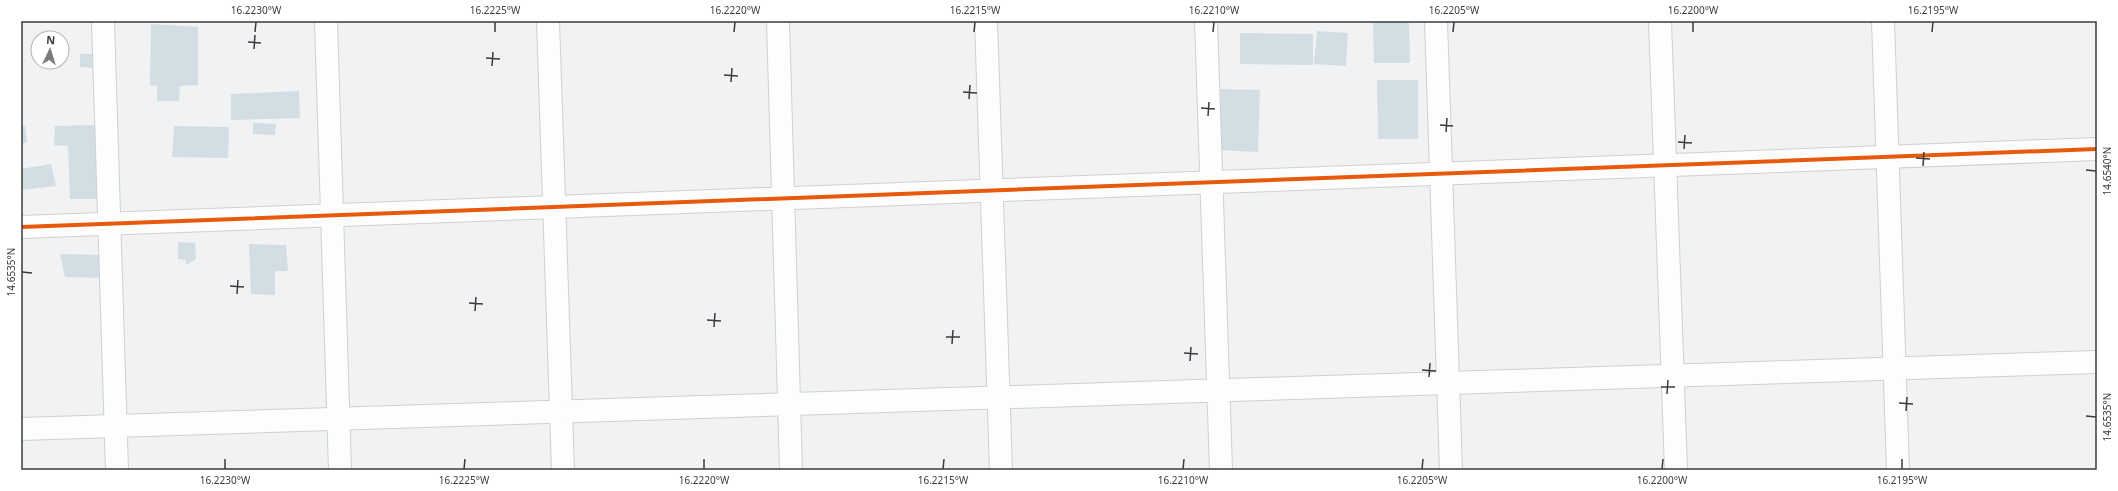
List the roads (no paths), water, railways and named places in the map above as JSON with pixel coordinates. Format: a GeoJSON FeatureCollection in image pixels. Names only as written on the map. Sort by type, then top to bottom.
{"type":"FeatureCollection","features":[{"type":"Feature","properties":{"kind":"street"},"geometry":{"type":"LineString","coordinates":[[103,21],[117,470]]}},
{"type":"Feature","properties":{"kind":"street"},"geometry":{"type":"LineString","coordinates":[[326,21],[340,470]]}},
{"type":"Feature","properties":{"kind":"street"},"geometry":{"type":"LineString","coordinates":[[548,21],[563,470]]}},
{"type":"Feature","properties":{"kind":"street"},"geometry":{"type":"LineString","coordinates":[[778,21],[791,470]]}},
{"type":"Feature","properties":{"kind":"street"},"geometry":{"type":"LineString","coordinates":[[986,21],[1001,470]]}},
{"type":"Feature","properties":{"kind":"street"},"geometry":{"type":"LineString","coordinates":[[1206,21],[1221,470]]}},
{"type":"Feature","properties":{"kind":"street"},"geometry":{"type":"LineString","coordinates":[[1436,21],[1451,470]]}},
{"type":"Feature","properties":{"kind":"street"},"geometry":{"type":"LineString","coordinates":[[1660,21],[1676,470]]}},
{"type":"Feature","properties":{"kind":"street"},"geometry":{"type":"LineString","coordinates":[[1882,21],[1898,470]]}},
{"type":"Feature","properties":{"kind":"street"},"geometry":{"type":"LineString","coordinates":[[21,227],[2097,149]]}},
{"type":"Feature","properties":{"kind":"street"},"geometry":{"type":"LineString","coordinates":[[21,429],[998,397],[1218,392],[2097,362]]}}]}
